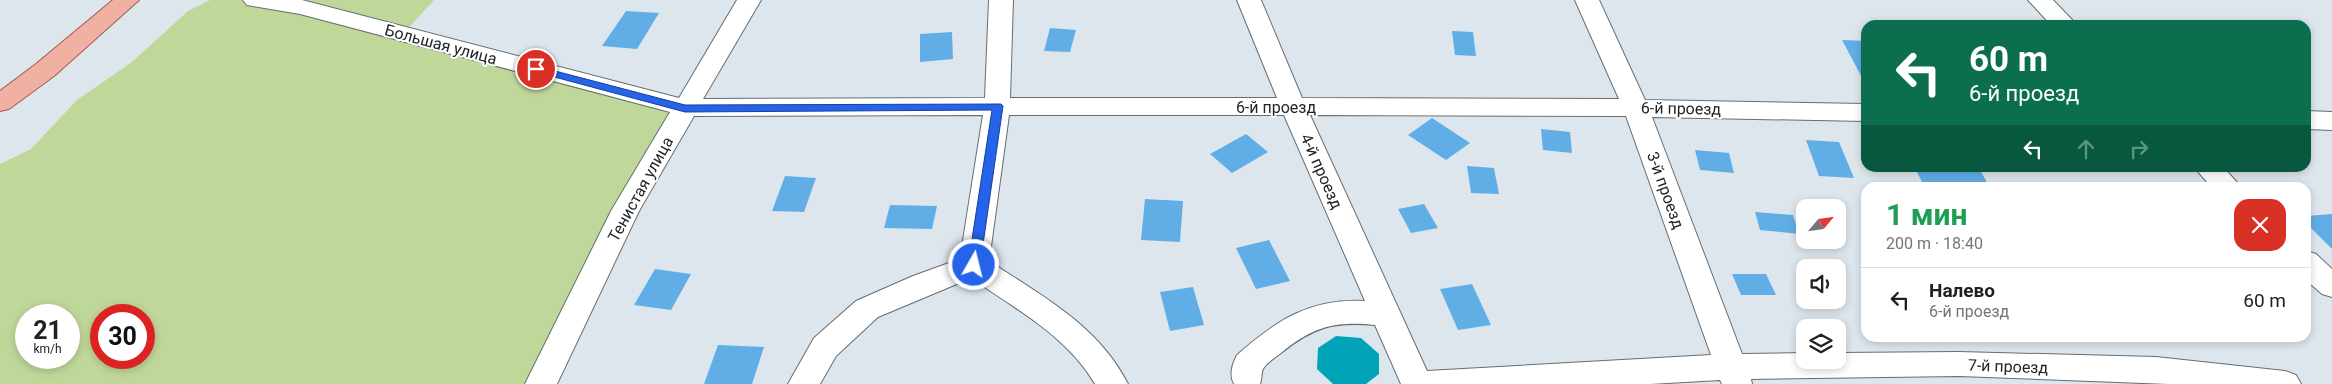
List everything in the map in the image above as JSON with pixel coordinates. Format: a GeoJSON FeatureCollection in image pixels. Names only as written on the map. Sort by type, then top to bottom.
{"type":"FeatureCollection","features":[{"type":"Feature","properties":{"kind":"main road"},"geometry":{"type":"LineString","coordinates":[[0,103],[45,70],[127,0]]}},
{"type":"Feature","properties":{"kind":"street","name":"Большая улица"},"geometry":{"type":"LineString","coordinates":[[255,0],[300,7],[685,108]]}},
{"type":"Feature","properties":{"kind":"street","name":"Тенистая улица"},"geometry":{"type":"LineString","coordinates":[[541,384],[625,211],[749,0]]}},
{"type":"Feature","properties":{"kind":"street"},"geometry":{"type":"LineString","coordinates":[[974,265],[997,106],[1002,0]]}},
{"type":"Feature","properties":{"kind":"street","name":"4-й проезд"},"geometry":{"type":"LineString","coordinates":[[1249,0],[1293,107],[1417,384]]}},
{"type":"Feature","properties":{"kind":"street","name":"3-й проезд"},"geometry":{"type":"LineString","coordinates":[[1587,0],[1636,108],[1735,375]]}},
{"type":"Feature","properties":{"kind":"street"},"geometry":{"type":"LineString","coordinates":[[2040,0],[2060,20]]}},
{"type":"Feature","properties":{"kind":"street","name":"6-й проезд"},"geometry":{"type":"LineString","coordinates":[[685,108],[997,106],[1636,108],[1861,112]]}},
{"type":"Feature","properties":{"kind":"street"},"geometry":{"type":"LineString","coordinates":[[2311,120],[2332,121]]}},
{"type":"Feature","properties":{"kind":"street"},"geometry":{"type":"LineString","coordinates":[[2212,172],[2223,182]]}},
{"type":"Feature","properties":{"kind":"street"},"geometry":{"type":"LineString","coordinates":[[804,384],[825,347],[867,309],[923,284],[974,265]]}},
{"type":"Feature","properties":{"kind":"street"},"geometry":{"type":"LineString","coordinates":[[974,265],[1007,289],[1051,315],[1085,346],[1112,384]]}},
{"type":"Feature","properties":{"kind":"street"},"geometry":{"type":"LineString","coordinates":[[2311,267],[2332,286]]}},
{"type":"Feature","properties":{"kind":"street"},"geometry":{"type":"LineString","coordinates":[[1245,382],[1248,364],[1280,334],[1306,320],[1332,312],[1386,314]]}},
{"type":"Feature","properties":{"kind":"street","name":"7-й проезд"},"geometry":{"type":"LineString","coordinates":[[1417,384],[1735,375],[1959,364],[2156,370],[2284,384]]}},
{"type":"Feature","properties":{"kind":"green space"},"geometry":{"type":"Polygon","coordinates":[[[210,0],[434,0],[404,33],[669,104],[677,122],[541,384],[0,384],[0,164],[31,149],[77,100],[132,62],[188,11],[210,0]]]}},
{"type":"Feature","properties":{"kind":"water"},"geometry":{"type":"Polygon","coordinates":[[[1336,336],[1361,338],[1379,354],[1379,374],[1366,384],[1333,384],[1317,369],[1318,348],[1336,336]]]}},
{"type":"Feature","properties":{"kind":"building"},"geometry":{"type":"Polygon","coordinates":[[[626,11],[659,13],[637,49],[602,46],[626,11]]]}},
{"type":"Feature","properties":{"kind":"building"},"geometry":{"type":"Polygon","coordinates":[[[1050,28],[1076,30],[1070,52],[1044,51],[1050,28]]]}},
{"type":"Feature","properties":{"kind":"building"},"geometry":{"type":"Polygon","coordinates":[[[1452,31],[1473,32],[1476,56],[1455,55],[1452,31]]]}},
{"type":"Feature","properties":{"kind":"building"},"geometry":{"type":"Polygon","coordinates":[[[952,32],[953,59],[920,62],[920,34],[952,32]]]}},
{"type":"Feature","properties":{"kind":"building"},"geometry":{"type":"Polygon","coordinates":[[[1842,40],[1861,41],[1861,76],[1842,40]]]}},
{"type":"Feature","properties":{"kind":"building"},"geometry":{"type":"Polygon","coordinates":[[[1432,118],[1470,143],[1446,160],[1408,135],[1432,118]]]}},
{"type":"Feature","properties":{"kind":"building"},"geometry":{"type":"Polygon","coordinates":[[[1541,129],[1570,132],[1572,153],[1543,150],[1541,129]]]}},
{"type":"Feature","properties":{"kind":"building"},"geometry":{"type":"Polygon","coordinates":[[[1246,134],[1268,152],[1232,173],[1210,154],[1246,134]]]}},
{"type":"Feature","properties":{"kind":"building"},"geometry":{"type":"Polygon","coordinates":[[[1806,140],[1839,142],[1854,178],[1819,176],[1806,140]]]}},
{"type":"Feature","properties":{"kind":"building"},"geometry":{"type":"Polygon","coordinates":[[[1695,150],[1729,153],[1734,173],[1700,170],[1695,150]]]}},
{"type":"Feature","properties":{"kind":"building"},"geometry":{"type":"Polygon","coordinates":[[[1467,166],[1494,168],[1499,194],[1471,193],[1467,166]]]}},
{"type":"Feature","properties":{"kind":"building"},"geometry":{"type":"Polygon","coordinates":[[[1917,172],[1981,172],[1987,182],[1922,182],[1917,172]]]}},
{"type":"Feature","properties":{"kind":"building"},"geometry":{"type":"Polygon","coordinates":[[[785,176],[816,178],[804,212],[772,211],[785,176]]]}},
{"type":"Feature","properties":{"kind":"building"},"geometry":{"type":"Polygon","coordinates":[[[1145,199],[1183,201],[1180,242],[1141,240],[1145,199]]]}},
{"type":"Feature","properties":{"kind":"building"},"geometry":{"type":"Polygon","coordinates":[[[1424,204],[1438,228],[1411,233],[1398,209],[1424,204]]]}},
{"type":"Feature","properties":{"kind":"building"},"geometry":{"type":"Polygon","coordinates":[[[890,205],[937,206],[932,229],[884,228],[890,205]]]}},
{"type":"Feature","properties":{"kind":"building"},"geometry":{"type":"Polygon","coordinates":[[[1755,212],[1793,215],[1796,224],[1796,234],[1760,230],[1755,212]]]}},
{"type":"Feature","properties":{"kind":"building"},"geometry":{"type":"Polygon","coordinates":[[[2332,214],[2332,249],[2311,228],[2311,216],[2332,214]]]}},
{"type":"Feature","properties":{"kind":"building"},"geometry":{"type":"Polygon","coordinates":[[[1269,240],[1290,281],[1256,289],[1236,248],[1269,240]]]}},
{"type":"Feature","properties":{"kind":"building"},"geometry":{"type":"Polygon","coordinates":[[[655,269],[691,274],[671,310],[634,305],[655,269]]]}},
{"type":"Feature","properties":{"kind":"building"},"geometry":{"type":"Polygon","coordinates":[[[1732,274],[1766,274],[1776,295],[1741,295],[1732,274]]]}},
{"type":"Feature","properties":{"kind":"building"},"geometry":{"type":"Polygon","coordinates":[[[1472,284],[1491,325],[1458,330],[1440,289],[1472,284]]]}},
{"type":"Feature","properties":{"kind":"building"},"geometry":{"type":"Polygon","coordinates":[[[1193,287],[1204,325],[1170,331],[1160,292],[1193,287]]]}},
{"type":"Feature","properties":{"kind":"building"},"geometry":{"type":"Polygon","coordinates":[[[718,345],[764,347],[752,384],[704,384],[718,345]]]}},
{"type":"Feature","properties":{"kind":"route"},"geometry":{"type":"LineString","coordinates":[[536,69],[685,108],[997,106],[974,265]]}}]}
